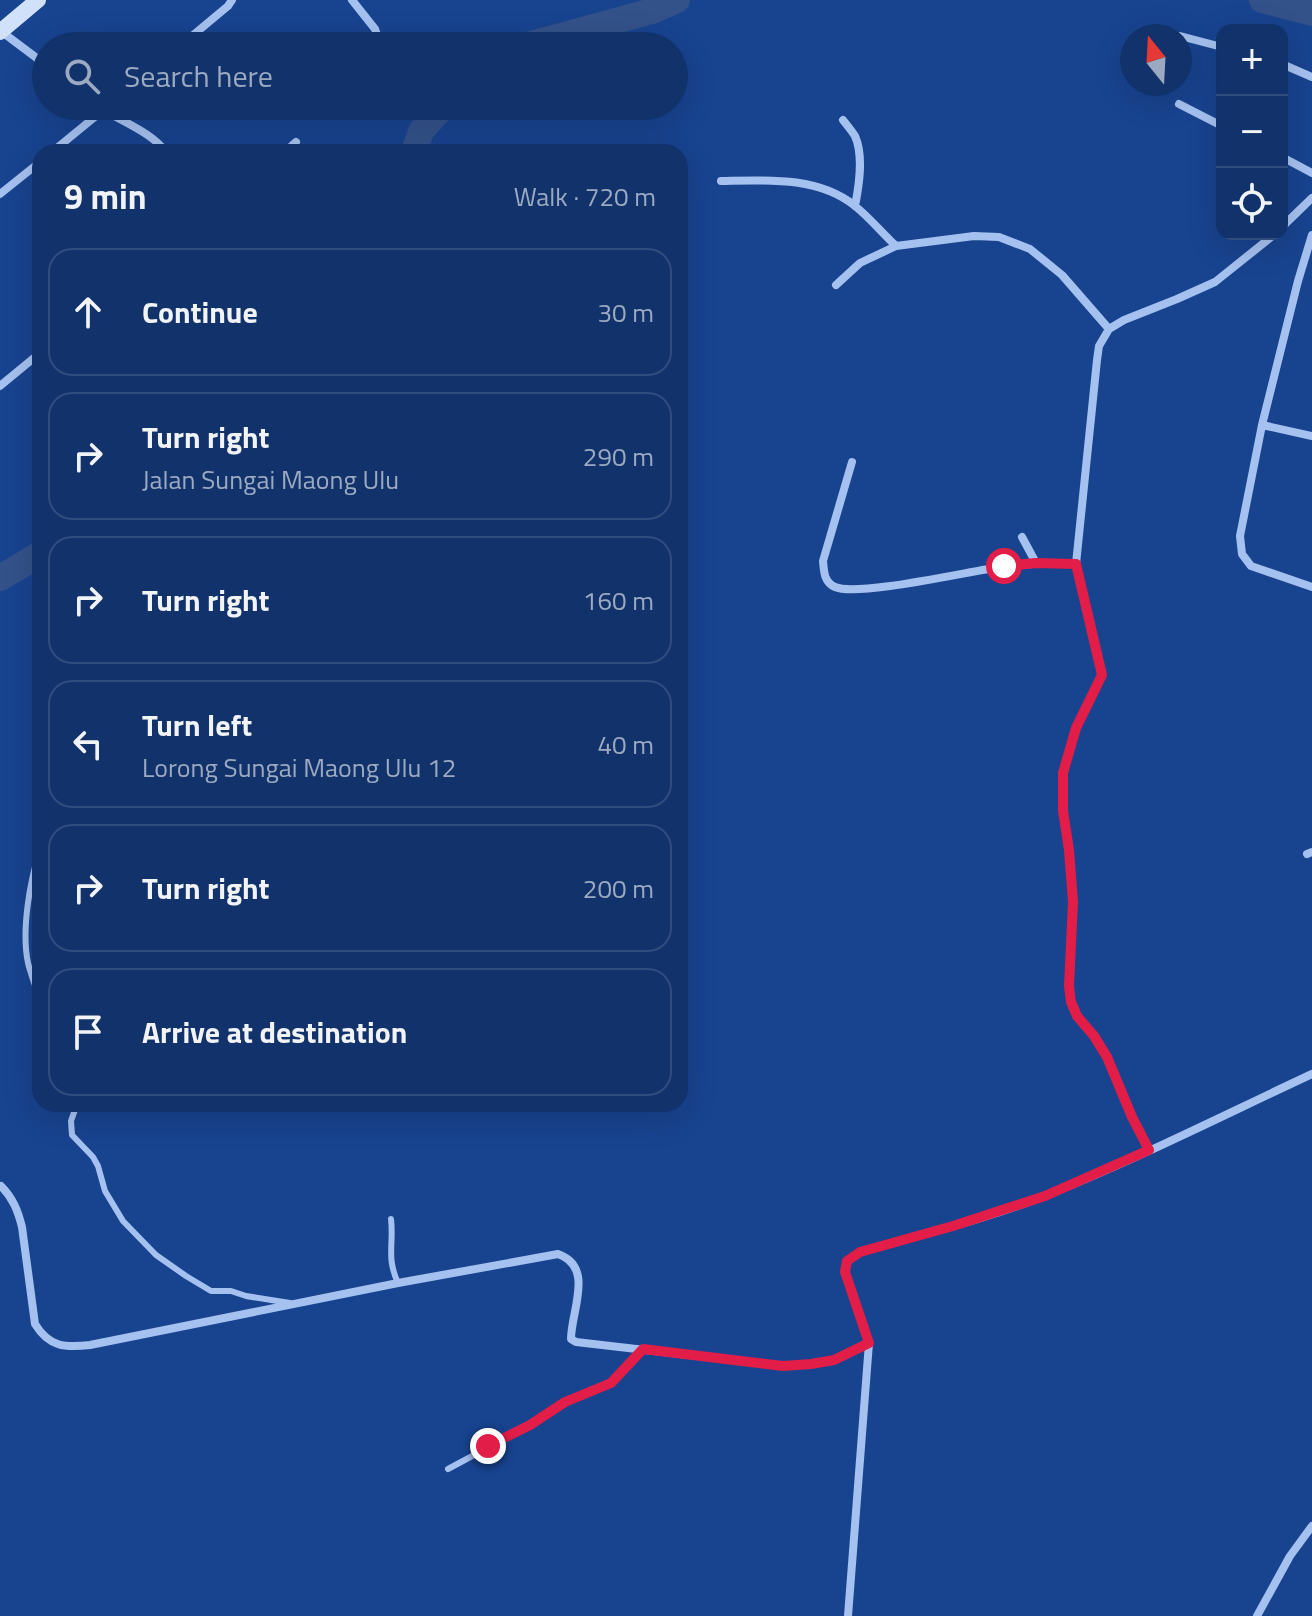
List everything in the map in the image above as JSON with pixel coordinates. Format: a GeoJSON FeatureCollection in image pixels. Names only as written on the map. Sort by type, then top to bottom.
{"type":"FeatureCollection","features":[{"type":"Feature","properties":{"kind":"main road"},"geometry":{"type":"LineString","coordinates":[[0,32],[38,0]]}},
{"type":"Feature","properties":{"kind":"street"},"geometry":{"type":"LineString","coordinates":[[197,32],[232,0]]}},
{"type":"Feature","properties":{"kind":"street"},"geometry":{"type":"LineString","coordinates":[[352,0],[376,32]]}},
{"type":"Feature","properties":{"kind":"street"},"geometry":{"type":"LineString","coordinates":[[0,32],[32,55]]}},
{"type":"Feature","properties":{"kind":"street"},"geometry":{"type":"LineString","coordinates":[[1192,40],[1216,46]]}},
{"type":"Feature","properties":{"kind":"street"},"geometry":{"type":"LineString","coordinates":[[1288,67],[1312,77]]}},
{"type":"Feature","properties":{"kind":"street"},"geometry":{"type":"LineString","coordinates":[[1179,104],[1216,123]]}},
{"type":"Feature","properties":{"kind":"street"},"geometry":{"type":"LineString","coordinates":[[61,144],[89,120]]}},
{"type":"Feature","properties":{"kind":"street"},"geometry":{"type":"LineString","coordinates":[[125,120],[159,144]]}},
{"type":"Feature","properties":{"kind":"street"},"geometry":{"type":"LineString","coordinates":[[843,120],[856,138],[859,157],[860,179],[855,206]]}},
{"type":"Feature","properties":{"kind":"street"},"geometry":{"type":"LineString","coordinates":[[1288,160],[1312,173]]}},
{"type":"Feature","properties":{"kind":"street"},"geometry":{"type":"LineString","coordinates":[[0,194],[32,168]]}},
{"type":"Feature","properties":{"kind":"street"},"geometry":{"type":"LineString","coordinates":[[721,181],[772,180],[832,191],[855,206],[896,246]]}},
{"type":"Feature","properties":{"kind":"street"},"geometry":{"type":"LineString","coordinates":[[1288,221],[1312,198]]}},
{"type":"Feature","properties":{"kind":"street"},"geometry":{"type":"LineString","coordinates":[[1312,235],[1262,425],[1240,536],[1242,554],[1251,566],[1312,587]]}},
{"type":"Feature","properties":{"kind":"street"},"geometry":{"type":"LineString","coordinates":[[836,285],[860,263],[896,246],[974,236],[999,237],[1030,249],[1062,275],[1109,329]]}},
{"type":"Feature","properties":{"kind":"street"},"geometry":{"type":"LineString","coordinates":[[1149,1150],[1107,1057],[1077,1016],[1069,986],[1073,902],[1063,811],[1063,773],[1076,728],[1102,675],[1076,564],[1097,360],[1099,346],[1109,329],[1215,282],[1268,240]]}},
{"type":"Feature","properties":{"kind":"street"},"geometry":{"type":"LineString","coordinates":[[0,386],[32,360]]}},
{"type":"Feature","properties":{"kind":"street"},"geometry":{"type":"LineString","coordinates":[[1262,425],[1312,436]]}},
{"type":"Feature","properties":{"kind":"street"},"geometry":{"type":"LineString","coordinates":[[852,462],[823,561],[824,576],[830,586],[844,590],[880,587],[1004,566],[1076,564]]}},
{"type":"Feature","properties":{"kind":"street"},"geometry":{"type":"LineString","coordinates":[[1022,537],[1036,563]]}},
{"type":"Feature","properties":{"kind":"street"},"geometry":{"type":"LineString","coordinates":[[848,1616],[869,1343],[845,1272],[847,1261],[860,1252],[1045,1196],[1312,1074]]}},
{"type":"Feature","properties":{"kind":"street"},"geometry":{"type":"LineString","coordinates":[[1,1186],[10,1195],[21,1219],[35,1324],[42,1336],[72,1347],[558,1254],[569,1258],[578,1278],[571,1339],[576,1342],[783,1366],[834,1360],[869,1343]]}},
{"type":"Feature","properties":{"kind":"street"},"geometry":{"type":"LineString","coordinates":[[1257,1616],[1290,1556],[1312,1526]]}},
{"type":"Feature","properties":{"kind":"lane"},"geometry":{"type":"LineString","coordinates":[[32,886],[26,941],[32,975]]}},
{"type":"Feature","properties":{"kind":"lane"},"geometry":{"type":"LineString","coordinates":[[74,1112],[72,1135],[93,1157],[105,1191],[123,1221],[156,1255],[211,1291],[231,1291],[294,1303]]}},
{"type":"Feature","properties":{"kind":"lane"},"geometry":{"type":"LineString","coordinates":[[391,1219],[391,1268],[398,1283]]}},
{"type":"Feature","properties":{"kind":"lane"},"geometry":{"type":"LineString","coordinates":[[448,1469],[530,1425],[565,1402],[611,1383],[643,1349]]}},
{"type":"Feature","properties":{"kind":"waterway"},"geometry":{"type":"LineString","coordinates":[[575,32],[652,11],[677,0]]}},
{"type":"Feature","properties":{"kind":"waterway"},"geometry":{"type":"LineString","coordinates":[[1262,0],[1312,13]]}},
{"type":"Feature","properties":{"kind":"waterway"},"geometry":{"type":"LineString","coordinates":[[417,144],[421,131],[431,120]]}},
{"type":"Feature","properties":{"kind":"waterway"},"geometry":{"type":"LineString","coordinates":[[0,578],[32,559]]}},
{"type":"Feature","properties":{"kind":"route"},"geometry":{"type":"LineString","coordinates":[[488,1446],[530,1425],[565,1402],[611,1383],[643,1349],[783,1366],[834,1360],[869,1343],[845,1272],[847,1261],[860,1252],[1045,1196],[1149,1150],[1107,1057],[1077,1016],[1069,986],[1073,902],[1063,811],[1063,773],[1076,728],[1102,675],[1076,564],[1004,566]]}}]}
